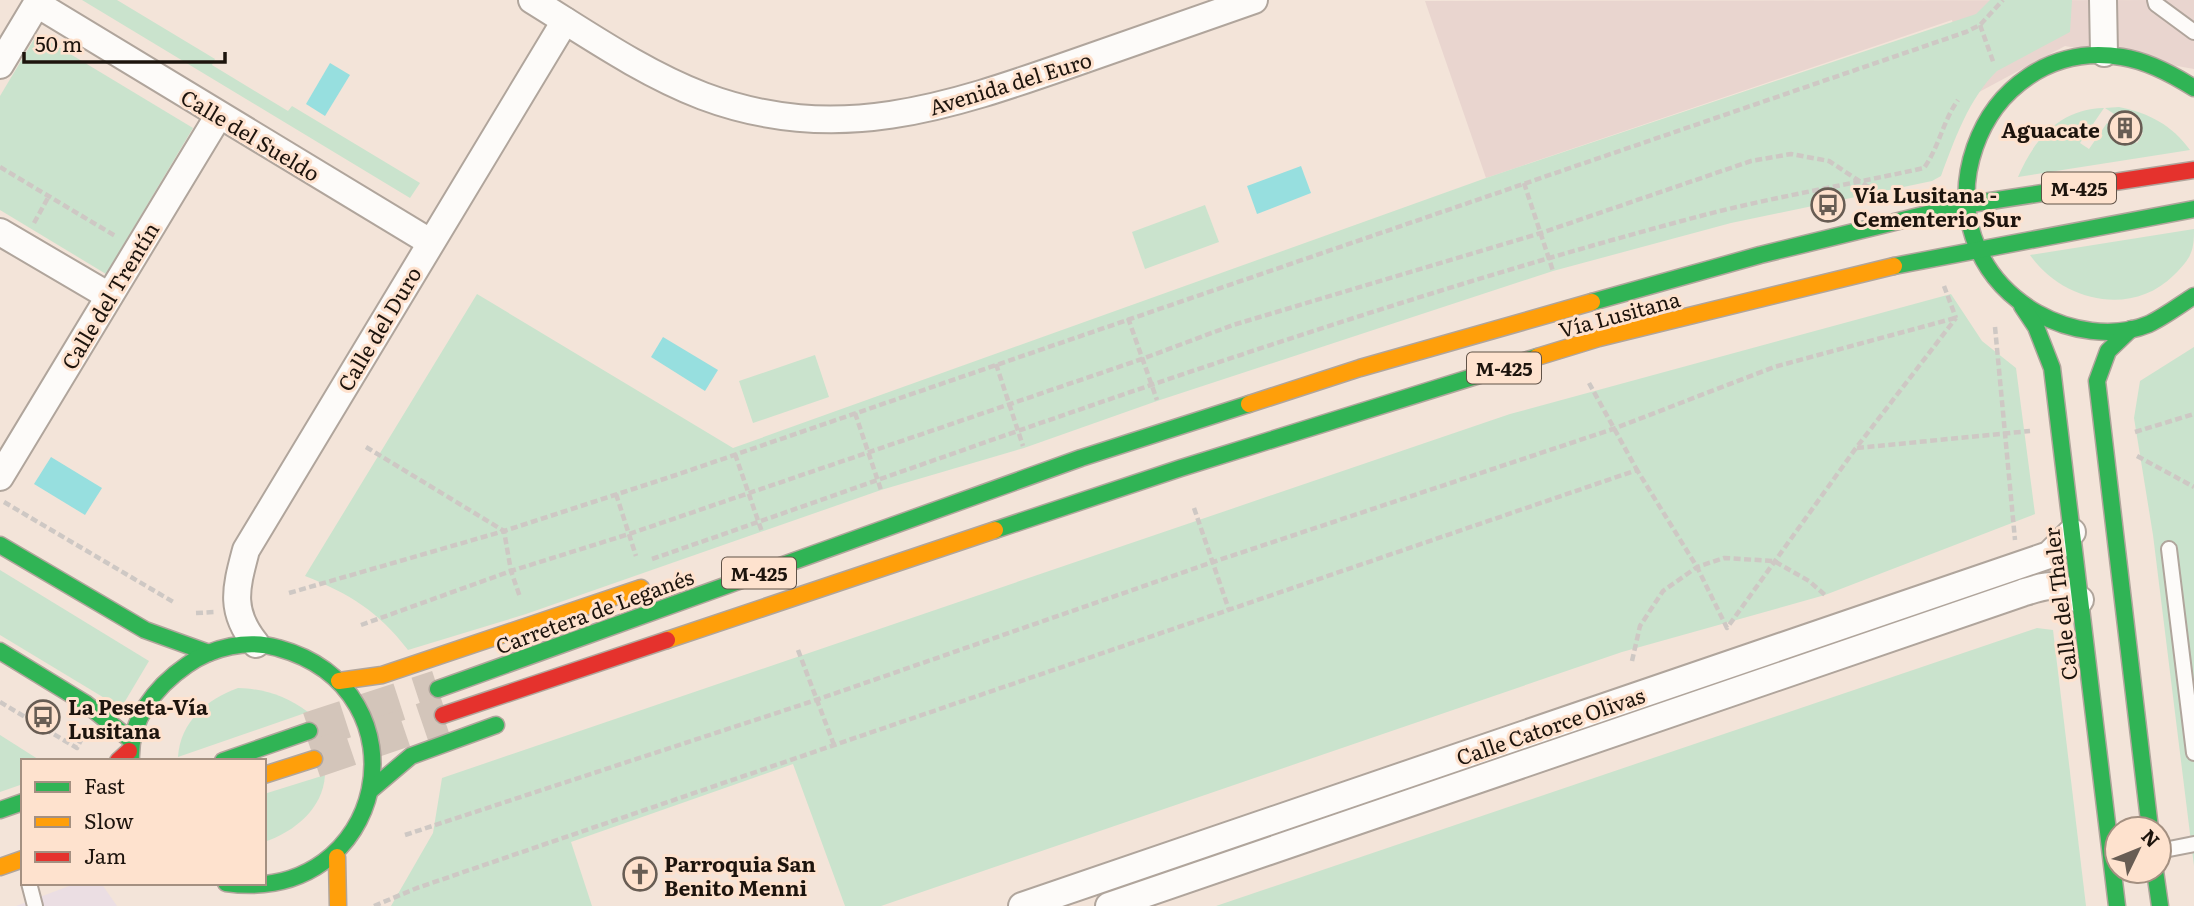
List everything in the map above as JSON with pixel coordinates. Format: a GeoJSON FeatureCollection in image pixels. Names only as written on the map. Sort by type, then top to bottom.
{"type":"FeatureCollection","features":[{"type":"Feature","properties":{"kind":"main road"},"geometry":{"type":"LineString","coordinates":[[2194,88],[2152,63],[2104,53],[2065,59],[2027,76],[1994,107],[1973,144],[1966,172],[1964,205],[1977,251],[1996,280],[2020,304],[2045,321],[2073,331],[2098,334],[2131,329],[2168,315],[2194,296]]}},
{"type":"Feature","properties":{"kind":"main road","name":"M-425"},"geometry":{"type":"LineString","coordinates":[[1964,205],[2194,170]]}},
{"type":"Feature","properties":{"kind":"main road","name":"Vía Lusitana"},"geometry":{"type":"LineString","coordinates":[[1081,458],[1360,368],[1576,304],[1759,255],[1964,205]]}},
{"type":"Feature","properties":{"kind":"main road","name":"M-425"},"geometry":{"type":"LineString","coordinates":[[1977,251],[2194,209]]}},
{"type":"Feature","properties":{"kind":"main road","name":"Vía Lusitana"},"geometry":{"type":"LineString","coordinates":[[1039,517],[1181,468],[1599,338],[1932,257],[1977,251]]}},
{"type":"Feature","properties":{"kind":"main road","name":"Calle del Thaler"},"geometry":{"type":"LineString","coordinates":[[2020,304],[2036,327],[2052,368],[2117,906]]}},
{"type":"Feature","properties":{"kind":"main road"},"geometry":{"type":"LineString","coordinates":[[2131,329],[2112,345],[2102,359],[2097,381],[2148,815]]}},
{"type":"Feature","properties":{"kind":"main road"},"geometry":{"type":"LineString","coordinates":[[989,473],[1028,461],[1081,458]]}},
{"type":"Feature","properties":{"kind":"main road","name":"Carretera de Leganés"},"geometry":{"type":"LineString","coordinates":[[438,689],[1081,458]]}},
{"type":"Feature","properties":{"kind":"main road"},"geometry":{"type":"LineString","coordinates":[[979,554],[1016,536],[1039,517]]}},
{"type":"Feature","properties":{"kind":"main road","name":"M-425"},"geometry":{"type":"LineString","coordinates":[[443,715],[1039,517]]}},
{"type":"Feature","properties":{"kind":"main road"},"geometry":{"type":"LineString","coordinates":[[0,544],[145,631],[209,653]]}},
{"type":"Feature","properties":{"kind":"main road"},"geometry":{"type":"LineString","coordinates":[[338,681],[355,681],[382,675],[657,583]]}},
{"type":"Feature","properties":{"kind":"main road"},"geometry":{"type":"LineString","coordinates":[[0,651],[85,703],[127,753],[149,701],[167,679],[187,664],[209,653],[231,646],[257,644],[302,653],[338,681],[357,704],[367,729],[373,760],[372,789],[355,831],[337,857],[307,879],[271,895],[234,885]]}},
{"type":"Feature","properties":{"kind":"main road"},"geometry":{"type":"LineString","coordinates":[[372,789],[411,756],[510,720]]}},
{"type":"Feature","properties":{"kind":"main road"},"geometry":{"type":"LineString","coordinates":[[229,759],[309,731]]}},
{"type":"Feature","properties":{"kind":"main road"},"geometry":{"type":"LineString","coordinates":[[266,774],[314,759]]}},
{"type":"Feature","properties":{"kind":"main road"},"geometry":{"type":"LineString","coordinates":[[0,810],[21,803]]}},
{"type":"Feature","properties":{"kind":"main road"},"geometry":{"type":"LineString","coordinates":[[337,857],[335,875],[338,906]]}},
{"type":"Feature","properties":{"kind":"main road"},"geometry":{"type":"LineString","coordinates":[[0,867],[21,860]]}},
{"type":"Feature","properties":{"kind":"main road"},"geometry":{"type":"LineString","coordinates":[[2157,885],[2160,906]]}},
{"type":"Feature","properties":{"kind":"street","name":"Avenida del Euro"},"geometry":{"type":"LineString","coordinates":[[532,0],[650,71],[704,96],[781,116],[840,120],[900,115],[967,100],[1254,0]]}},
{"type":"Feature","properties":{"kind":"street"},"geometry":{"type":"LineString","coordinates":[[2103,0],[2104,53]]}},
{"type":"Feature","properties":{"kind":"street"},"geometry":{"type":"LineString","coordinates":[[0,65],[38,2]]}},
{"type":"Feature","properties":{"kind":"street","name":"Calle del Sueldo"},"geometry":{"type":"LineString","coordinates":[[38,2],[430,242]]}},
{"type":"Feature","properties":{"kind":"street","name":"Calle del Duro"},"geometry":{"type":"LineString","coordinates":[[257,644],[246,631],[237,611],[237,583],[246,550],[565,20]]}},
{"type":"Feature","properties":{"kind":"street","name":"Calle del Trentín"},"geometry":{"type":"LineString","coordinates":[[0,477],[219,115]]}},
{"type":"Feature","properties":{"kind":"street"},"geometry":{"type":"LineString","coordinates":[[0,232],[109,296]]}},
{"type":"Feature","properties":{"kind":"street","name":"Calle Catorce Olivas"},"geometry":{"type":"LineString","coordinates":[[1022,906],[2049,555],[2072,532]]}},
{"type":"Feature","properties":{"kind":"street","name":"Calle Catorce Olivas"},"geometry":{"type":"LineString","coordinates":[[1109,906],[2050,584],[2064,587],[2080,600]]}},
{"type":"Feature","properties":{"kind":"lane"},"geometry":{"type":"LineString","coordinates":[[2155,0],[2156,4],[2194,32]]}},
{"type":"Feature","properties":{"kind":"lane"},"geometry":{"type":"LineString","coordinates":[[2169,549],[2194,753]]}},
{"type":"Feature","properties":{"kind":"lane"},"geometry":{"type":"LineString","coordinates":[[2173,848],[2194,844]]}},
{"type":"Feature","properties":{"kind":"lane"},"geometry":{"type":"LineString","coordinates":[[30,885],[35,906]]}},
{"type":"Feature","properties":{"kind":"path"},"geometry":{"type":"LineString","coordinates":[[289,593],[504,531],[616,494],[1966,32],[1980,25],[2003,0]]}},
{"type":"Feature","properties":{"kind":"path"},"geometry":{"type":"LineString","coordinates":[[1980,25],[1997,71]]}},
{"type":"Feature","properties":{"kind":"path"},"geometry":{"type":"LineString","coordinates":[[1986,68],[2000,59]]}},
{"type":"Feature","properties":{"kind":"path"},"geometry":{"type":"LineString","coordinates":[[650,559],[1152,385],[1549,259],[1712,214],[1924,168],[1933,155],[1949,113],[1963,95]]}},
{"type":"Feature","properties":{"kind":"path"},"geometry":{"type":"LineString","coordinates":[[361,625],[511,571],[629,534],[1009,405],[1233,325],[1541,233],[1751,161],[1791,154],[1829,161],[1877,193]]}},
{"type":"Feature","properties":{"kind":"path"},"geometry":{"type":"LineString","coordinates":[[0,167],[129,244]]}},
{"type":"Feature","properties":{"kind":"path"},"geometry":{"type":"LineString","coordinates":[[1524,183],[1553,271]]}},
{"type":"Feature","properties":{"kind":"path"},"geometry":{"type":"LineString","coordinates":[[29,232],[48,196]]}},
{"type":"Feature","properties":{"kind":"path"},"geometry":{"type":"LineString","coordinates":[[1943,282],[1956,318]]}},
{"type":"Feature","properties":{"kind":"path"},"geometry":{"type":"LineString","coordinates":[[1128,318],[1157,401]]}},
{"type":"Feature","properties":{"kind":"path"},"geometry":{"type":"LineString","coordinates":[[405,835],[816,700],[1213,562],[1613,429],[1774,367],[1956,318]]}},
{"type":"Feature","properties":{"kind":"path"},"geometry":{"type":"LineString","coordinates":[[1589,383],[1637,470],[1697,567],[1727,628],[1856,448],[1956,318]]}},
{"type":"Feature","properties":{"kind":"path"},"geometry":{"type":"LineString","coordinates":[[1995,327],[2015,540]]}},
{"type":"Feature","properties":{"kind":"path"},"geometry":{"type":"LineString","coordinates":[[996,365],[1024,448]]}},
{"type":"Feature","properties":{"kind":"path"},"geometry":{"type":"LineString","coordinates":[[855,413],[881,490]]}},
{"type":"Feature","properties":{"kind":"path"},"geometry":{"type":"LineString","coordinates":[[2129,434],[2194,414]]}},
{"type":"Feature","properties":{"kind":"path"},"geometry":{"type":"LineString","coordinates":[[1856,448],[2037,431]]}},
{"type":"Feature","properties":{"kind":"path"},"geometry":{"type":"LineString","coordinates":[[366,447],[504,531],[511,571],[522,603]]}},
{"type":"Feature","properties":{"kind":"path"},"geometry":{"type":"LineString","coordinates":[[2130,452],[2194,487]]}},
{"type":"Feature","properties":{"kind":"path"},"geometry":{"type":"LineString","coordinates":[[735,454],[762,532]]}},
{"type":"Feature","properties":{"kind":"path"},"geometry":{"type":"LineString","coordinates":[[374,906],[430,883],[1637,470]]}},
{"type":"Feature","properties":{"kind":"path"},"geometry":{"type":"LineString","coordinates":[[616,494],[638,564]]}},
{"type":"Feature","properties":{"kind":"path"},"geometry":{"type":"LineString","coordinates":[[1,500],[175,603]]}},
{"type":"Feature","properties":{"kind":"path"},"geometry":{"type":"LineString","coordinates":[[1194,508],[1229,610]]}},
{"type":"Feature","properties":{"kind":"path"},"geometry":{"type":"LineString","coordinates":[[1632,661],[1640,626],[1663,591],[1697,567],[1724,558],[1774,561],[1809,581],[1825,595]]}},
{"type":"Feature","properties":{"kind":"path"},"geometry":{"type":"LineString","coordinates":[[798,650],[834,745]]}},
{"type":"Feature","properties":{"kind":"path"},"geometry":{"type":"LineString","coordinates":[[0,702],[77,748],[84,733]]}},
{"type":"Feature","properties":{"kind":"shaded area"},"geometry":{"type":"Polygon","coordinates":[[[2194,0],[2194,69],[2065,46],[1968,98],[1952,20],[1486,178],[1425,1],[2194,0]]]}},
{"type":"Feature","properties":{"kind":"shaded area"},"geometry":{"type":"Polygon","coordinates":[[[72,885],[102,885],[117,906],[16,906],[72,885]]]}},
{"type":"Feature","properties":{"kind":"green space"},"geometry":{"type":"Polygon","coordinates":[[[82,0],[117,0],[215,59],[212,65],[288,111],[292,106],[420,183],[410,198],[82,0]]]}},
{"type":"Feature","properties":{"kind":"green space"},"geometry":{"type":"Polygon","coordinates":[[[1990,0],[2072,0],[2070,32],[1997,71],[1970,107],[1941,176],[1932,181],[1731,223],[1553,271],[1157,401],[1024,448],[881,490],[526,614],[408,650],[386,625],[362,605],[305,576],[477,294],[733,448],[1486,178],[1976,14],[1990,0]]]}},
{"type":"Feature","properties":{"kind":"green space"},"geometry":{"type":"Polygon","coordinates":[[[37,34],[193,128],[106,274],[0,210],[0,96],[37,34]]]}},
{"type":"Feature","properties":{"kind":"green space"},"geometry":{"type":"Polygon","coordinates":[[[2119,107],[2159,121],[2176,134],[2190,150],[2018,177],[2032,150],[2050,129],[2074,114],[2088,110],[2104,108],[2080,143],[2089,149],[2107,123],[2137,143],[2143,133],[2105,108],[2119,107]]]}},
{"type":"Feature","properties":{"kind":"green space"},"geometry":{"type":"Polygon","coordinates":[[[1205,205],[1219,242],[1145,269],[1132,232],[1205,205]]]}},
{"type":"Feature","properties":{"kind":"green space"},"geometry":{"type":"Polygon","coordinates":[[[2194,229],[2190,254],[2174,275],[2157,288],[2118,300],[2078,293],[2060,284],[2030,255],[2194,229]]]}},
{"type":"Feature","properties":{"kind":"green space"},"geometry":{"type":"Polygon","coordinates":[[[1951,294],[1982,341],[2016,368],[2035,514],[1825,595],[1622,652],[881,906],[845,906],[793,764],[571,842],[592,906],[391,906],[433,833],[442,778],[1510,414],[1951,294]]]}},
{"type":"Feature","properties":{"kind":"green space"},"geometry":{"type":"Polygon","coordinates":[[[2194,347],[2194,866],[2153,535],[2134,418],[2140,381],[2194,347]]]}},
{"type":"Feature","properties":{"kind":"green space"},"geometry":{"type":"Polygon","coordinates":[[[815,355],[829,397],[753,423],[739,381],[815,355]]]}},
{"type":"Feature","properties":{"kind":"green space"},"geometry":{"type":"Polygon","coordinates":[[[0,570],[149,661],[121,708],[0,635],[0,570]]]}},
{"type":"Feature","properties":{"kind":"green space"},"geometry":{"type":"Polygon","coordinates":[[[2037,628],[2053,630],[2086,906],[1216,906],[2037,628]]]}},
{"type":"Feature","properties":{"kind":"green space"},"geometry":{"type":"Polygon","coordinates":[[[238,688],[275,694],[308,712],[178,757],[184,733],[197,714],[216,698],[238,688]]]}},
{"type":"Feature","properties":{"kind":"green space"},"geometry":{"type":"Polygon","coordinates":[[[0,735],[38,759],[21,759],[21,785],[0,792],[0,735]]]}},
{"type":"Feature","properties":{"kind":"green space"},"geometry":{"type":"Polygon","coordinates":[[[325,775],[319,798],[305,818],[286,832],[266,841],[266,793],[325,775]]]}},
{"type":"Feature","properties":{"kind":"water"},"geometry":{"type":"Polygon","coordinates":[[[330,63],[350,75],[325,116],[306,104],[330,63]]]}},
{"type":"Feature","properties":{"kind":"water"},"geometry":{"type":"Polygon","coordinates":[[[1301,166],[1311,193],[1257,214],[1247,186],[1301,166]]]}},
{"type":"Feature","properties":{"kind":"water"},"geometry":{"type":"Polygon","coordinates":[[[663,337],[718,370],[705,391],[651,357],[663,337]]]}},
{"type":"Feature","properties":{"kind":"water"},"geometry":{"type":"Polygon","coordinates":[[[51,457],[102,488],[85,515],[34,484],[51,457]]]}},
{"type":"Feature","properties":{"kind":"tunnel"},"geometry":{"type":"LineString","coordinates":[[309,731],[438,689]]}},
{"type":"Feature","properties":{"kind":"tunnel"},"geometry":{"type":"LineString","coordinates":[[314,759],[443,715]]}},
{"type":"Feature","properties":{"kind":"traffic: fast"},"geometry":{"type":"LineString","coordinates":[[2194,88],[2160,69],[2122,57],[2071,58],[2029,76],[1996,107],[1975,147],[1967,192],[1973,237],[1996,279],[2037,313],[2050,319],[2092,331],[2135,329],[2149,324],[2194,296]]}},
{"type":"Feature","properties":{"kind":"traffic: fast"},"geometry":{"type":"LineString","coordinates":[[1592,302],[1760,255],[1964,205],[2088,186]]}},
{"type":"Feature","properties":{"kind":"traffic: fast"},"geometry":{"type":"LineString","coordinates":[[1894,266],[2194,209]]}},
{"type":"Feature","properties":{"kind":"traffic: fast"},"geometry":{"type":"LineString","coordinates":[[2022,306],[2036,327],[2052,368],[2117,906]]}},
{"type":"Feature","properties":{"kind":"traffic: fast"},"geometry":{"type":"LineString","coordinates":[[2131,329],[2108,351],[2097,381],[2148,815]]}},
{"type":"Feature","properties":{"kind":"traffic: fast"},"geometry":{"type":"LineString","coordinates":[[995,530],[1181,468],[1537,357]]}},
{"type":"Feature","properties":{"kind":"traffic: fast"},"geometry":{"type":"LineString","coordinates":[[438,689],[1081,458],[1249,404]]}},
{"type":"Feature","properties":{"kind":"traffic: fast"},"geometry":{"type":"LineString","coordinates":[[0,545],[145,630],[209,653]]}},
{"type":"Feature","properties":{"kind":"traffic: fast"},"geometry":{"type":"LineString","coordinates":[[131,759],[134,732],[146,706],[175,674],[208,653],[231,646],[267,645],[326,671],[357,706],[371,747],[370,790],[354,830],[324,862],[281,881],[266,882]]}},
{"type":"Feature","properties":{"kind":"traffic: fast"},"geometry":{"type":"LineString","coordinates":[[0,651],[85,703],[131,740]]}},
{"type":"Feature","properties":{"kind":"traffic: fast"},"geometry":{"type":"LineString","coordinates":[[372,789],[411,756],[496,725]]}},
{"type":"Feature","properties":{"kind":"traffic: fast"},"geometry":{"type":"LineString","coordinates":[[229,759],[309,731]]}},
{"type":"Feature","properties":{"kind":"traffic: fast"},"geometry":{"type":"LineString","coordinates":[[0,810],[21,803]]}},
{"type":"Feature","properties":{"kind":"traffic: fast"},"geometry":{"type":"LineString","coordinates":[[2157,885],[2160,906]]}},
{"type":"Feature","properties":{"kind":"traffic: slow"},"geometry":{"type":"LineString","coordinates":[[1537,357],[1599,338],[1894,266]]}},
{"type":"Feature","properties":{"kind":"traffic: slow"},"geometry":{"type":"LineString","coordinates":[[1249,404],[1360,368],[1592,302]]}},
{"type":"Feature","properties":{"kind":"traffic: slow"},"geometry":{"type":"LineString","coordinates":[[667,640],[995,530]]}},
{"type":"Feature","properties":{"kind":"traffic: slow"},"geometry":{"type":"LineString","coordinates":[[339,681],[382,675],[641,588]]}},
{"type":"Feature","properties":{"kind":"traffic: slow"},"geometry":{"type":"LineString","coordinates":[[266,774],[314,759]]}},
{"type":"Feature","properties":{"kind":"traffic: slow"},"geometry":{"type":"LineString","coordinates":[[337,857],[338,906]]}},
{"type":"Feature","properties":{"kind":"traffic: slow"},"geometry":{"type":"LineString","coordinates":[[0,867],[21,860]]}},
{"type":"Feature","properties":{"kind":"traffic: jam"},"geometry":{"type":"LineString","coordinates":[[2088,186],[2194,170]]}},
{"type":"Feature","properties":{"kind":"traffic: jam"},"geometry":{"type":"LineString","coordinates":[[443,715],[667,640]]}},
{"type":"Feature","properties":{"kind":"traffic: jam"},"geometry":{"type":"LineString","coordinates":[[120,759],[129,751]]}},
{"type":"Feature","properties":{"kind":"place","name":"Aguacate"},"geometry":{"type":"Point","coordinates":[2125,128]}},
{"type":"Feature","properties":{"kind":"place","name":"Vía Lusitana - Cementerio Sur"},"geometry":{"type":"Point","coordinates":[1828,205]}},
{"type":"Feature","properties":{"kind":"place","name":"La Peseta-Vía Lusitana"},"geometry":{"type":"Point","coordinates":[43,717]}},
{"type":"Feature","properties":{"kind":"place","name":"Parroquia San Benito Menni"},"geometry":{"type":"Point","coordinates":[640,874]}}]}
